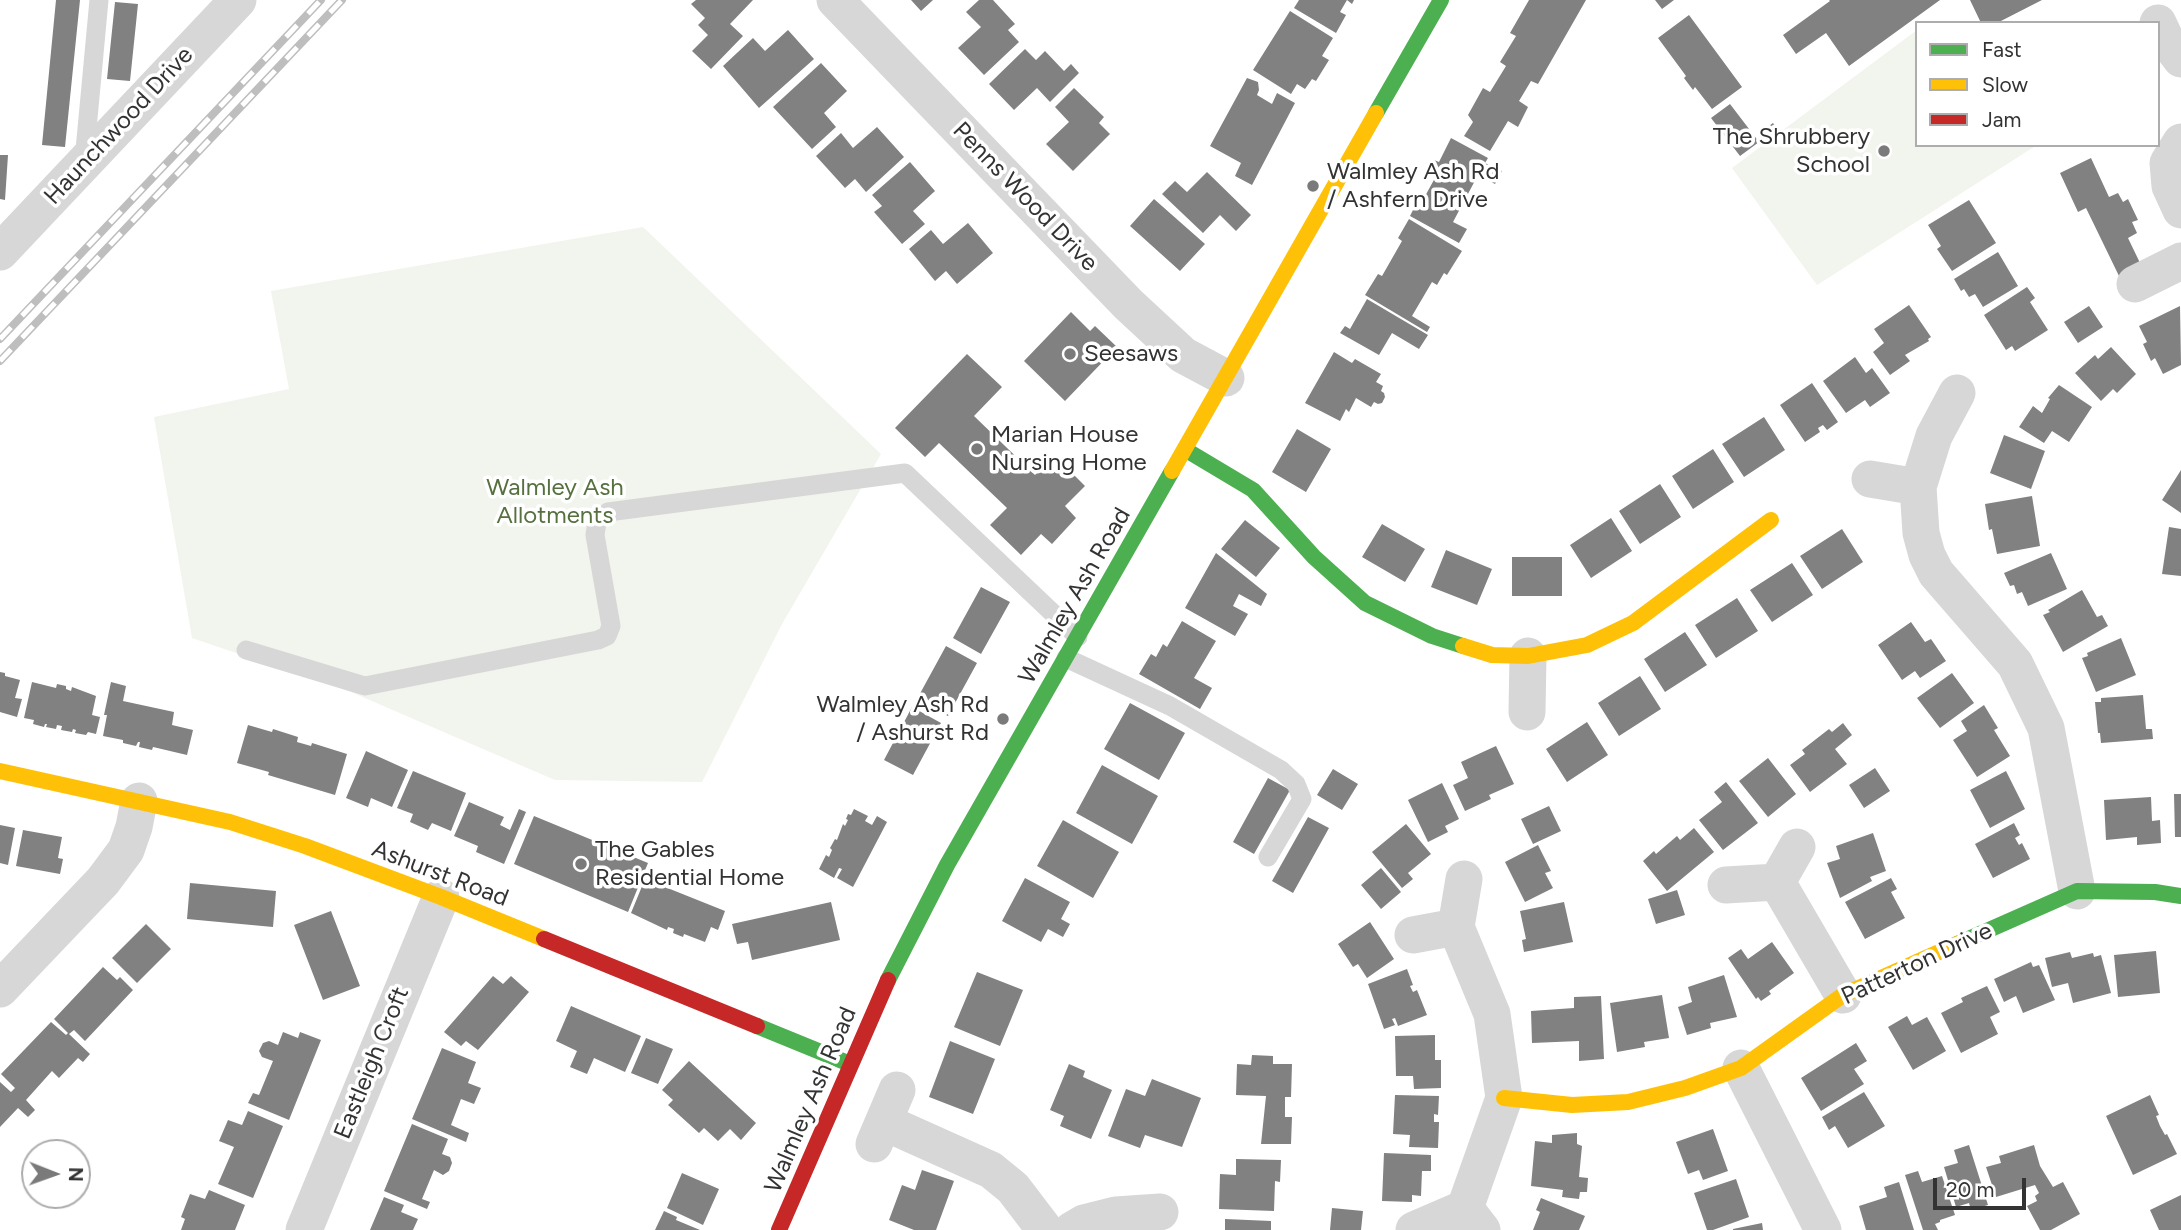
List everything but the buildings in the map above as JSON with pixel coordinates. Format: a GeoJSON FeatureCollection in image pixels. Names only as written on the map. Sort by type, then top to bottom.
{"type":"FeatureCollection","features":[{"type":"Feature","properties":{"kind":"street","name":"Haunchwood Drive"},"geometry":{"type":"LineString","coordinates":[[0,252],[238,0]]}},
{"type":"Feature","properties":{"kind":"street","name":"Penns Wood Drive"},"geometry":{"type":"LineString","coordinates":[[835,0],[1128,304],[1183,355],[1226,378]]}},
{"type":"Feature","properties":{"kind":"street","name":"Walmley Ash Road"},"geometry":{"type":"LineString","coordinates":[[779,1230],[896,963],[947,865],[1441,0]]}},
{"type":"Feature","properties":{"kind":"street"},"geometry":{"type":"LineString","coordinates":[[2153,0],[2158,21]]}},
{"type":"Feature","properties":{"kind":"street"},"geometry":{"type":"LineString","coordinates":[[2160,27],[2181,59]]}},
{"type":"Feature","properties":{"kind":"street"},"geometry":{"type":"LineString","coordinates":[[2181,142],[2168,163],[2170,186],[2181,210]]}},
{"type":"Feature","properties":{"kind":"street"},"geometry":{"type":"LineString","coordinates":[[2135,284],[2181,261]]}},
{"type":"Feature","properties":{"kind":"street"},"geometry":{"type":"LineString","coordinates":[[1957,393],[1934,436],[1919,486],[1921,533],[1927,555],[1936,573],[2015,664],[2046,728],[2077,891]]}},
{"type":"Feature","properties":{"kind":"street"},"geometry":{"type":"LineString","coordinates":[[1186,450],[1253,490],[1314,557],[1365,603],[1432,636],[1492,655],[1528,656],[1587,645],[1633,623],[1771,520]]}},
{"type":"Feature","properties":{"kind":"street"},"geometry":{"type":"LineString","coordinates":[[1870,479],[1919,486]]}},
{"type":"Feature","properties":{"kind":"street"},"geometry":{"type":"LineString","coordinates":[[1527,712],[1528,656]]}},
{"type":"Feature","properties":{"kind":"street","name":"Ashurst Road"},"geometry":{"type":"LineString","coordinates":[[0,771],[230,822],[305,846],[441,897],[850,1064]]}},
{"type":"Feature","properties":{"kind":"street"},"geometry":{"type":"LineString","coordinates":[[0,989],[103,881],[126,850],[139,802]]}},
{"type":"Feature","properties":{"kind":"street"},"geometry":{"type":"LineString","coordinates":[[1777,881],[1797,847]]}},
{"type":"Feature","properties":{"kind":"street"},"geometry":{"type":"LineString","coordinates":[[1414,1230],[1473,1219],[1504,1098],[1492,1014],[1455,927],[1464,879]]}},
{"type":"Feature","properties":{"kind":"street"},"geometry":{"type":"LineString","coordinates":[[1726,885],[1777,881]]}},
{"type":"Feature","properties":{"kind":"street"},"geometry":{"type":"LineString","coordinates":[[1777,881],[1843,995]]}},
{"type":"Feature","properties":{"kind":"street","name":"Patterton Drive"},"geometry":{"type":"LineString","coordinates":[[1504,1098],[1572,1105],[1628,1102],[1685,1088],[1741,1068],[1843,995],[2077,891],[2155,892],[2181,897]]}},
{"type":"Feature","properties":{"kind":"street","name":"Eastleigh Croft"},"geometry":{"type":"LineString","coordinates":[[304,1230],[441,897]]}},
{"type":"Feature","properties":{"kind":"street"},"geometry":{"type":"LineString","coordinates":[[1413,935],[1455,927]]}},
{"type":"Feature","properties":{"kind":"street"},"geometry":{"type":"LineString","coordinates":[[1741,1068],[1823,1230]]}},
{"type":"Feature","properties":{"kind":"street"},"geometry":{"type":"LineString","coordinates":[[885,1119],[991,1170],[1013,1188],[1045,1230]]}},
{"type":"Feature","properties":{"kind":"street"},"geometry":{"type":"LineString","coordinates":[[1072,1230],[1084,1223],[1116,1215],[1168,1209]]}},
{"type":"Feature","properties":{"kind":"lane"},"geometry":{"type":"LineString","coordinates":[[84,162],[99,0]]}},
{"type":"Feature","properties":{"kind":"lane"},"geometry":{"type":"LineString","coordinates":[[246,650],[365,686],[598,640],[607,636],[611,626],[595,535],[597,522],[608,512],[905,473],[1078,637]]}},
{"type":"Feature","properties":{"kind":"lane"},"geometry":{"type":"LineString","coordinates":[[1066,658],[1170,706],[1281,770],[1296,784],[1302,799],[1268,857]]}},
{"type":"Feature","properties":{"kind":"green space"},"geometry":{"type":"Polygon","coordinates":[[[1915,31],[1915,147],[2034,147],[1817,285],[1732,168],[1915,31]]]}},
{"type":"Feature","properties":{"kind":"green space","name":"Walmley Ash Allotments"},"geometry":{"type":"Polygon","coordinates":[[[643,227],[881,454],[782,624],[702,782],[555,780],[351,692],[192,638],[154,417],[289,389],[271,291],[643,227]]]}},
{"type":"Feature","properties":{"kind":"railway"},"geometry":{"type":"LineString","coordinates":[[0,339],[321,0]]}},
{"type":"Feature","properties":{"kind":"railway"},"geometry":{"type":"LineString","coordinates":[[0,361],[342,0]]}},
{"type":"Feature","properties":{"kind":"traffic: fast"},"geometry":{"type":"LineString","coordinates":[[1376,113],[1441,0]]}},
{"type":"Feature","properties":{"kind":"traffic: fast"},"geometry":{"type":"LineString","coordinates":[[1186,450],[1253,490],[1314,557],[1365,603],[1432,636],[1463,646]]}},
{"type":"Feature","properties":{"kind":"traffic: fast"},"geometry":{"type":"LineString","coordinates":[[888,980],[947,865],[1172,471]]}},
{"type":"Feature","properties":{"kind":"traffic: fast"},"geometry":{"type":"LineString","coordinates":[[1957,944],[2077,891],[2155,892],[2181,896]]}},
{"type":"Feature","properties":{"kind":"traffic: fast"},"geometry":{"type":"LineString","coordinates":[[757,1026],[850,1064]]}},
{"type":"Feature","properties":{"kind":"traffic: slow"},"geometry":{"type":"LineString","coordinates":[[1172,471],[1376,113]]}},
{"type":"Feature","properties":{"kind":"traffic: slow"},"geometry":{"type":"LineString","coordinates":[[1463,646],[1492,655],[1528,656],[1587,645],[1633,623],[1771,520]]}},
{"type":"Feature","properties":{"kind":"traffic: slow"},"geometry":{"type":"LineString","coordinates":[[0,771],[230,822],[305,846],[544,939]]}},
{"type":"Feature","properties":{"kind":"traffic: slow"},"geometry":{"type":"LineString","coordinates":[[1504,1098],[1572,1105],[1628,1102],[1685,1088],[1741,1068],[1843,995],[1957,944]]}},
{"type":"Feature","properties":{"kind":"traffic: jam"},"geometry":{"type":"LineString","coordinates":[[544,939],[757,1026]]}},
{"type":"Feature","properties":{"kind":"traffic: jam"},"geometry":{"type":"LineString","coordinates":[[779,1230],[888,980]]}},
{"type":"Feature","properties":{"kind":"place","name":"The Shrubbery School"},"geometry":{"type":"Point","coordinates":[1884,151]}},
{"type":"Feature","properties":{"kind":"place","name":"Walmley Ash Rd / Ashfern Drive"},"geometry":{"type":"Point","coordinates":[1313,186]}},
{"type":"Feature","properties":{"kind":"place","name":"Seesaws"},"geometry":{"type":"Point","coordinates":[1070,354]}},
{"type":"Feature","properties":{"kind":"place","name":"Marian House Nursing Home"},"geometry":{"type":"Point","coordinates":[977,449]}},
{"type":"Feature","properties":{"kind":"place","name":"Walmley Ash Rd / Ashurst Rd"},"geometry":{"type":"Point","coordinates":[1003,719]}},
{"type":"Feature","properties":{"kind":"place","name":"The Gables Residential Home"},"geometry":{"type":"Point","coordinates":[581,864]}}]}
